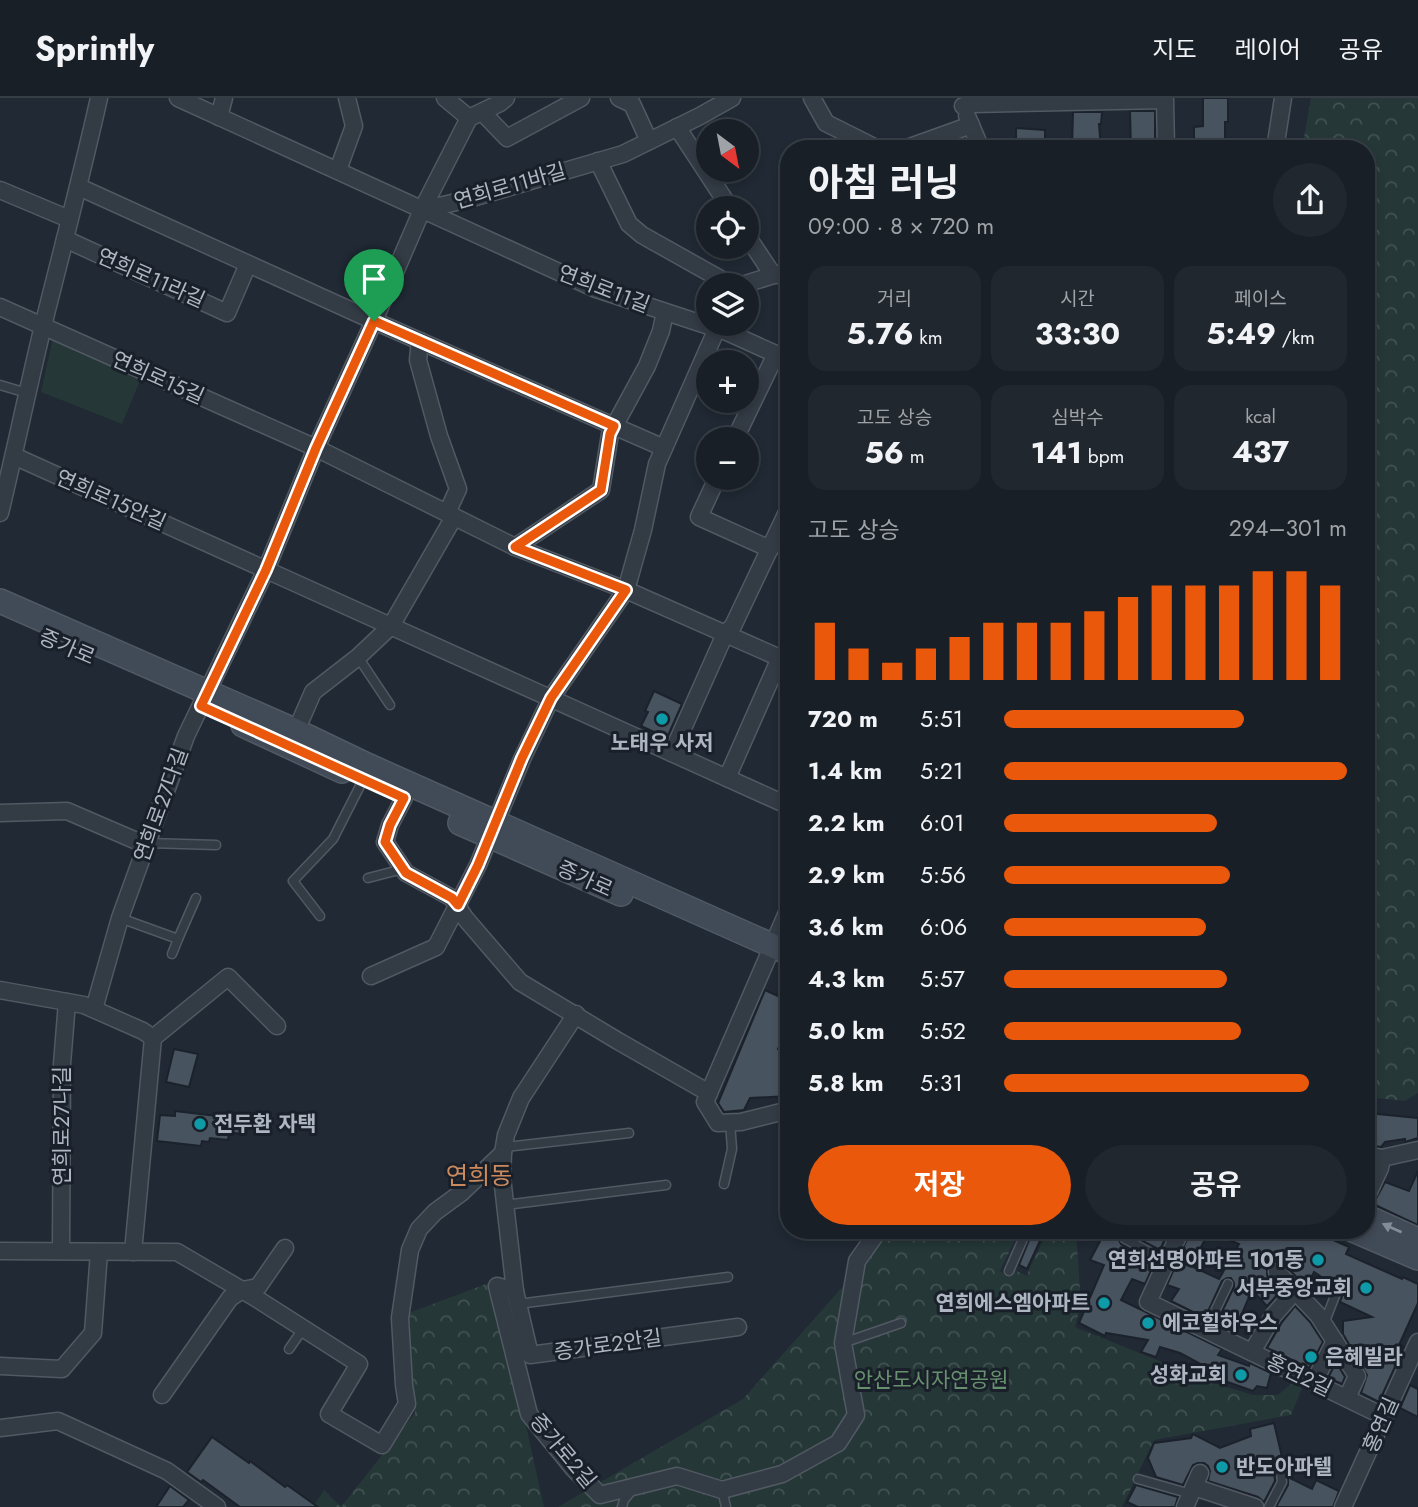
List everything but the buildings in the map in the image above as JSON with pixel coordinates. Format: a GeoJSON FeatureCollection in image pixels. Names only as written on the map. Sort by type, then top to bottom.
{"type":"FeatureCollection","features":[{"type":"Feature","properties":{"kind":"main road","name":"증가로"},"geometry":{"type":"LineString","coordinates":[[0,601],[363,780],[492,830]]}},
{"type":"Feature","properties":{"kind":"main road","name":"증가로"},"geometry":{"type":"LineString","coordinates":[[0,618],[203,699],[296,731],[492,830],[776,953]]}},
{"type":"Feature","properties":{"kind":"main road"},"geometry":{"type":"LineString","coordinates":[[1375,1221],[1418,1240]]}},
{"type":"Feature","properties":{"kind":"main road"},"geometry":{"type":"LineString","coordinates":[[1374,1239],[1418,1258]]}},
{"type":"Feature","properties":{"kind":"street"},"geometry":{"type":"LineString","coordinates":[[0,513],[8,462],[28,393],[99,98]]}},
{"type":"Feature","properties":{"kind":"street","name":"연희로11길"},"geometry":{"type":"LineString","coordinates":[[178,98],[596,289],[696,320]]}},
{"type":"Feature","properties":{"kind":"street"},"geometry":{"type":"LineString","coordinates":[[219,117],[224,98]]}},
{"type":"Feature","properties":{"kind":"street"},"geometry":{"type":"LineString","coordinates":[[338,170],[354,126],[346,98]]}},
{"type":"Feature","properties":{"kind":"street"},"geometry":{"type":"LineString","coordinates":[[445,98],[478,109],[507,138],[581,98]]}},
{"type":"Feature","properties":{"kind":"street"},"geometry":{"type":"LineString","coordinates":[[203,699],[266,570],[316,448],[422,210],[478,109],[500,103],[506,98]]}},
{"type":"Feature","properties":{"kind":"street"},"geometry":{"type":"LineString","coordinates":[[619,98],[632,104],[649,141]]}},
{"type":"Feature","properties":{"kind":"street","name":"연희로11바길"},"geometry":{"type":"LineString","coordinates":[[422,210],[470,199],[623,154],[732,98]]}},
{"type":"Feature","properties":{"kind":"street"},"geometry":{"type":"LineString","coordinates":[[813,98],[826,123],[860,140]]}},
{"type":"Feature","properties":{"kind":"street"},"geometry":{"type":"LineString","coordinates":[[1276,140],[1283,98]]}},
{"type":"Feature","properties":{"kind":"street"},"geometry":{"type":"LineString","coordinates":[[977,140],[971,125],[967,102],[1165,100],[1166,140]]}},
{"type":"Feature","properties":{"kind":"street"},"geometry":{"type":"LineString","coordinates":[[929,140],[971,125]]}},
{"type":"Feature","properties":{"kind":"street"},"geometry":{"type":"LineString","coordinates":[[677,127],[722,196]]}},
{"type":"Feature","properties":{"kind":"street"},"geometry":{"type":"LineString","coordinates":[[598,161],[629,224],[642,235],[710,273]]}},
{"type":"Feature","properties":{"kind":"street"},"geometry":{"type":"LineString","coordinates":[[79,187],[374,321],[664,448]]}},
{"type":"Feature","properties":{"kind":"street"},"geometry":{"type":"LineString","coordinates":[[0,190],[69,219]]}},
{"type":"Feature","properties":{"kind":"street","name":"연희로11라길"},"geometry":{"type":"LineString","coordinates":[[65,239],[227,313],[248,264]]}},
{"type":"Feature","properties":{"kind":"street"},"geometry":{"type":"LineString","coordinates":[[759,251],[780,276],[759,281]]}},
{"type":"Feature","properties":{"kind":"street","name":"연희로15길"},"geometry":{"type":"LineString","coordinates":[[0,307],[316,448],[515,547],[626,590],[780,658]]}},
{"type":"Feature","properties":{"kind":"street"},"geometry":{"type":"LineString","coordinates":[[515,547],[601,490],[610,434],[647,366],[661,331],[665,312]]}},
{"type":"Feature","properties":{"kind":"street"},"geometry":{"type":"LineString","coordinates":[[371,976],[436,947],[478,865],[551,698],[626,590],[643,530],[657,464],[714,336]]}},
{"type":"Feature","properties":{"kind":"street","name":"연희로11길"},"geometry":{"type":"LineString","coordinates":[[739,336],[780,356]]}},
{"type":"Feature","properties":{"kind":"street"},"geometry":{"type":"LineString","coordinates":[[296,731],[313,692],[358,657],[391,626],[451,515],[457,489],[418,360],[420,341]]}},
{"type":"Feature","properties":{"kind":"street"},"geometry":{"type":"LineString","coordinates":[[742,427],[780,360]]}},
{"type":"Feature","properties":{"kind":"street","name":"연희로15안길"},"geometry":{"type":"LineString","coordinates":[[8,462],[266,570],[780,802]]}},
{"type":"Feature","properties":{"kind":"street"},"geometry":{"type":"LineString","coordinates":[[711,490],[699,517],[770,549]]}},
{"type":"Feature","properties":{"kind":"street"},"geometry":{"type":"LineString","coordinates":[[672,753],[725,634],[733,626],[780,527]]}},
{"type":"Feature","properties":{"kind":"street"},"geometry":{"type":"LineString","coordinates":[[727,778],[780,668]]}},
{"type":"Feature","properties":{"kind":"street","name":"연희로27다길"},"geometry":{"type":"LineString","coordinates":[[94,1009],[120,918],[186,736],[203,699]]}},
{"type":"Feature","properties":{"kind":"street"},"geometry":{"type":"LineString","coordinates":[[404,798],[390,825],[385,842],[406,873],[452,898],[465,918],[520,982],[709,1093]]}},
{"type":"Feature","properties":{"kind":"street"},"geometry":{"type":"LineString","coordinates":[[0,813],[67,811],[139,842],[148,843]]}},
{"type":"Feature","properties":{"kind":"street"},"geometry":{"type":"LineString","coordinates":[[776,953],[705,1102],[718,1123],[780,1116]]}},
{"type":"Feature","properties":{"kind":"street"},"geometry":{"type":"LineString","coordinates":[[133,1252],[153,1038],[228,977],[277,1026]]}},
{"type":"Feature","properties":{"kind":"street"},"geometry":{"type":"LineString","coordinates":[[0,990],[84,1005],[153,1038]]}},
{"type":"Feature","properties":{"kind":"street","name":"연희로27나길"},"geometry":{"type":"LineString","coordinates":[[61,1251],[62,1064],[67,1002]]}},
{"type":"Feature","properties":{"kind":"street","name":"증가로2안길"},"geometry":{"type":"LineString","coordinates":[[576,1014],[521,1098],[506,1135],[502,1177],[505,1205],[517,1298],[530,1355],[738,1327]]}},
{"type":"Feature","properties":{"kind":"street"},"geometry":{"type":"LineString","coordinates":[[0,1251],[177,1252],[359,1364],[329,1414],[382,1445],[407,1404],[400,1318],[410,1250],[419,1229],[435,1212],[461,1193],[504,1150]]}},
{"type":"Feature","properties":{"kind":"street"},"geometry":{"type":"LineString","coordinates":[[1375,1156],[1415,1151]]}},
{"type":"Feature","properties":{"kind":"street"},"geometry":{"type":"LineString","coordinates":[[1375,1158],[1380,1168],[1375,1179]]}},
{"type":"Feature","properties":{"kind":"street"},"geometry":{"type":"LineString","coordinates":[[723,1490],[782,1474],[838,1443],[856,1415],[843,1343],[857,1261],[873,1239]]}},
{"type":"Feature","properties":{"kind":"street","name":"홍연2길"},"geometry":{"type":"LineString","coordinates":[[1177,1239],[1147,1302],[1385,1417]]}},
{"type":"Feature","properties":{"kind":"street"},"geometry":{"type":"LineString","coordinates":[[162,1395],[230,1298],[241,1291],[258,1287],[285,1248]]}},
{"type":"Feature","properties":{"kind":"street"},"geometry":{"type":"LineString","coordinates":[[0,1366],[62,1368],[93,1333],[99,1252]]}},
{"type":"Feature","properties":{"kind":"street","name":"홍연2길"},"geometry":{"type":"LineString","coordinates":[[1277,1272],[1318,1315],[1357,1376],[1347,1398]]}},
{"type":"Feature","properties":{"kind":"street","name":"증가로2길"},"geometry":{"type":"LineString","coordinates":[[517,1298],[497,1286],[529,1414],[573,1468],[600,1495],[677,1476],[723,1490]]}},
{"type":"Feature","properties":{"kind":"street","name":"홍연2길"},"geometry":{"type":"LineString","coordinates":[[1252,1352],[1273,1316],[1295,1291]]}},
{"type":"Feature","properties":{"kind":"street"},"geometry":{"type":"LineString","coordinates":[[1314,1382],[1335,1341]]}},
{"type":"Feature","properties":{"kind":"street","name":"홍연길"},"geometry":{"type":"LineString","coordinates":[[1343,1507],[1418,1342]]}},
{"type":"Feature","properties":{"kind":"street"},"geometry":{"type":"LineString","coordinates":[[0,1428],[58,1421],[167,1471],[217,1507]]}},
{"type":"Feature","properties":{"kind":"street"},"geometry":{"type":"LineString","coordinates":[[1192,1490],[1255,1507]]}},
{"type":"Feature","properties":{"kind":"lane"},"geometry":{"type":"LineString","coordinates":[[0,385],[28,393]]}},
{"type":"Feature","properties":{"kind":"lane"},"geometry":{"type":"LineString","coordinates":[[358,657],[390,705]]}},
{"type":"Feature","properties":{"kind":"lane"},"geometry":{"type":"LineString","coordinates":[[320,916],[293,881],[333,839],[363,780]]}},
{"type":"Feature","properties":{"kind":"lane"},"geometry":{"type":"LineString","coordinates":[[148,843],[216,845]]}},
{"type":"Feature","properties":{"kind":"lane"},"geometry":{"type":"LineString","coordinates":[[368,878],[403,869]]}},
{"type":"Feature","properties":{"kind":"lane"},"geometry":{"type":"LineString","coordinates":[[172,954],[196,898]]}},
{"type":"Feature","properties":{"kind":"lane"},"geometry":{"type":"LineString","coordinates":[[120,918],[178,939]]}},
{"type":"Feature","properties":{"kind":"lane"},"geometry":{"type":"LineString","coordinates":[[724,1184],[732,1149],[730,1122]]}},
{"type":"Feature","properties":{"kind":"lane"},"geometry":{"type":"LineString","coordinates":[[504,1150],[629,1133]]}},
{"type":"Feature","properties":{"kind":"lane"},"geometry":{"type":"LineString","coordinates":[[505,1205],[666,1185]]}},
{"type":"Feature","properties":{"kind":"lane"},"geometry":{"type":"LineString","coordinates":[[1009,1270],[1023,1239]]}},
{"type":"Feature","properties":{"kind":"lane"},"geometry":{"type":"LineString","coordinates":[[1125,1239],[1167,1261]]}},
{"type":"Feature","properties":{"kind":"lane"},"geometry":{"type":"LineString","coordinates":[[517,1298],[728,1277]]}},
{"type":"Feature","properties":{"kind":"lane"},"geometry":{"type":"LineString","coordinates":[[1206,1330],[1228,1283]]}},
{"type":"Feature","properties":{"kind":"lane"},"geometry":{"type":"LineString","coordinates":[[1324,1324],[1340,1283]]}},
{"type":"Feature","properties":{"kind":"lane"},"geometry":{"type":"LineString","coordinates":[[843,1343],[901,1323]]}},
{"type":"Feature","properties":{"kind":"lane"},"geometry":{"type":"LineString","coordinates":[[289,1349],[303,1329]]}},
{"type":"Feature","properties":{"kind":"lane"},"geometry":{"type":"LineString","coordinates":[[1269,1507],[1282,1482],[1280,1464]]}},
{"type":"Feature","properties":{"kind":"lane"},"geometry":{"type":"LineString","coordinates":[[1138,1479],[1192,1490]]}},
{"type":"Feature","properties":{"kind":"lane"},"geometry":{"type":"LineString","coordinates":[[622,1507],[624,1500],[635,1487]]}},
{"type":"Feature","properties":{"kind":"lane"},"geometry":{"type":"LineString","coordinates":[[723,1490],[726,1507]]}},
{"type":"Feature","properties":{"kind":"green space"},"geometry":{"type":"Polygon","coordinates":[[[1311,98],[1418,98],[1418,1093],[1405,1101],[1375,1098],[1375,140],[1304,140],[1311,98]]]}},
{"type":"Feature","properties":{"kind":"green space"},"geometry":{"type":"Polygon","coordinates":[[[53,337],[142,376],[122,424],[41,392],[53,337]]]}},
{"type":"Feature","properties":{"kind":"green space","name":"안산도시자연공원"},"geometry":{"type":"Polygon","coordinates":[[[885,1239],[1016,1239],[1000,1271],[1010,1276],[1015,1270],[1027,1276],[1044,1239],[1077,1239],[1081,1304],[1075,1327],[1214,1383],[1253,1395],[1278,1395],[1292,1383],[1302,1388],[1291,1415],[1154,1440],[1122,1507],[558,1507],[743,1399],[885,1239]]]}},
{"type":"Feature","properties":{"kind":"green space"},"geometry":{"type":"Polygon","coordinates":[[[494,1281],[544,1507],[341,1507],[415,1413],[406,1314],[494,1281]]]}},
{"type":"Feature","properties":{"kind":"green space"},"geometry":{"type":"Polygon","coordinates":[[[324,1490],[341,1507],[313,1507],[324,1490]]]}},
{"type":"Feature","properties":{"kind":"place","name":"노태우 사저"},"geometry":{"type":"Point","coordinates":[662,719]}},
{"type":"Feature","properties":{"kind":"place","name":"전두환 자택"},"geometry":{"type":"Point","coordinates":[200,1124]}},
{"type":"Feature","properties":{"kind":"place","name":"연희선명아파트 101동"},"geometry":{"type":"Point","coordinates":[1318,1260]}},
{"type":"Feature","properties":{"kind":"place","name":"서부중앙교회"},"geometry":{"type":"Point","coordinates":[1366,1288]}},
{"type":"Feature","properties":{"kind":"place","name":"연희에스엠아파트"},"geometry":{"type":"Point","coordinates":[1104,1303]}},
{"type":"Feature","properties":{"kind":"place","name":"에코힐하우스"},"geometry":{"type":"Point","coordinates":[1148,1323]}},
{"type":"Feature","properties":{"kind":"place","name":"은혜빌라"},"geometry":{"type":"Point","coordinates":[1311,1357]}},
{"type":"Feature","properties":{"kind":"place","name":"성화교회"},"geometry":{"type":"Point","coordinates":[1241,1375]}},
{"type":"Feature","properties":{"kind":"place","name":"반도아파텔"},"geometry":{"type":"Point","coordinates":[1222,1467]}},
{"type":"Feature","properties":{"kind":"district","name":"연희동"},"geometry":{"type":"Point","coordinates":[479,1175]}},
{"type":"Feature","properties":{"kind":"route"},"geometry":{"type":"LineString","coordinates":[[374,321],[614,426],[610,434],[601,490],[515,547],[626,590],[551,698],[458,905],[452,898],[406,873],[385,842],[390,825],[404,798],[201,706],[266,570],[316,448],[374,321]]}}]}
